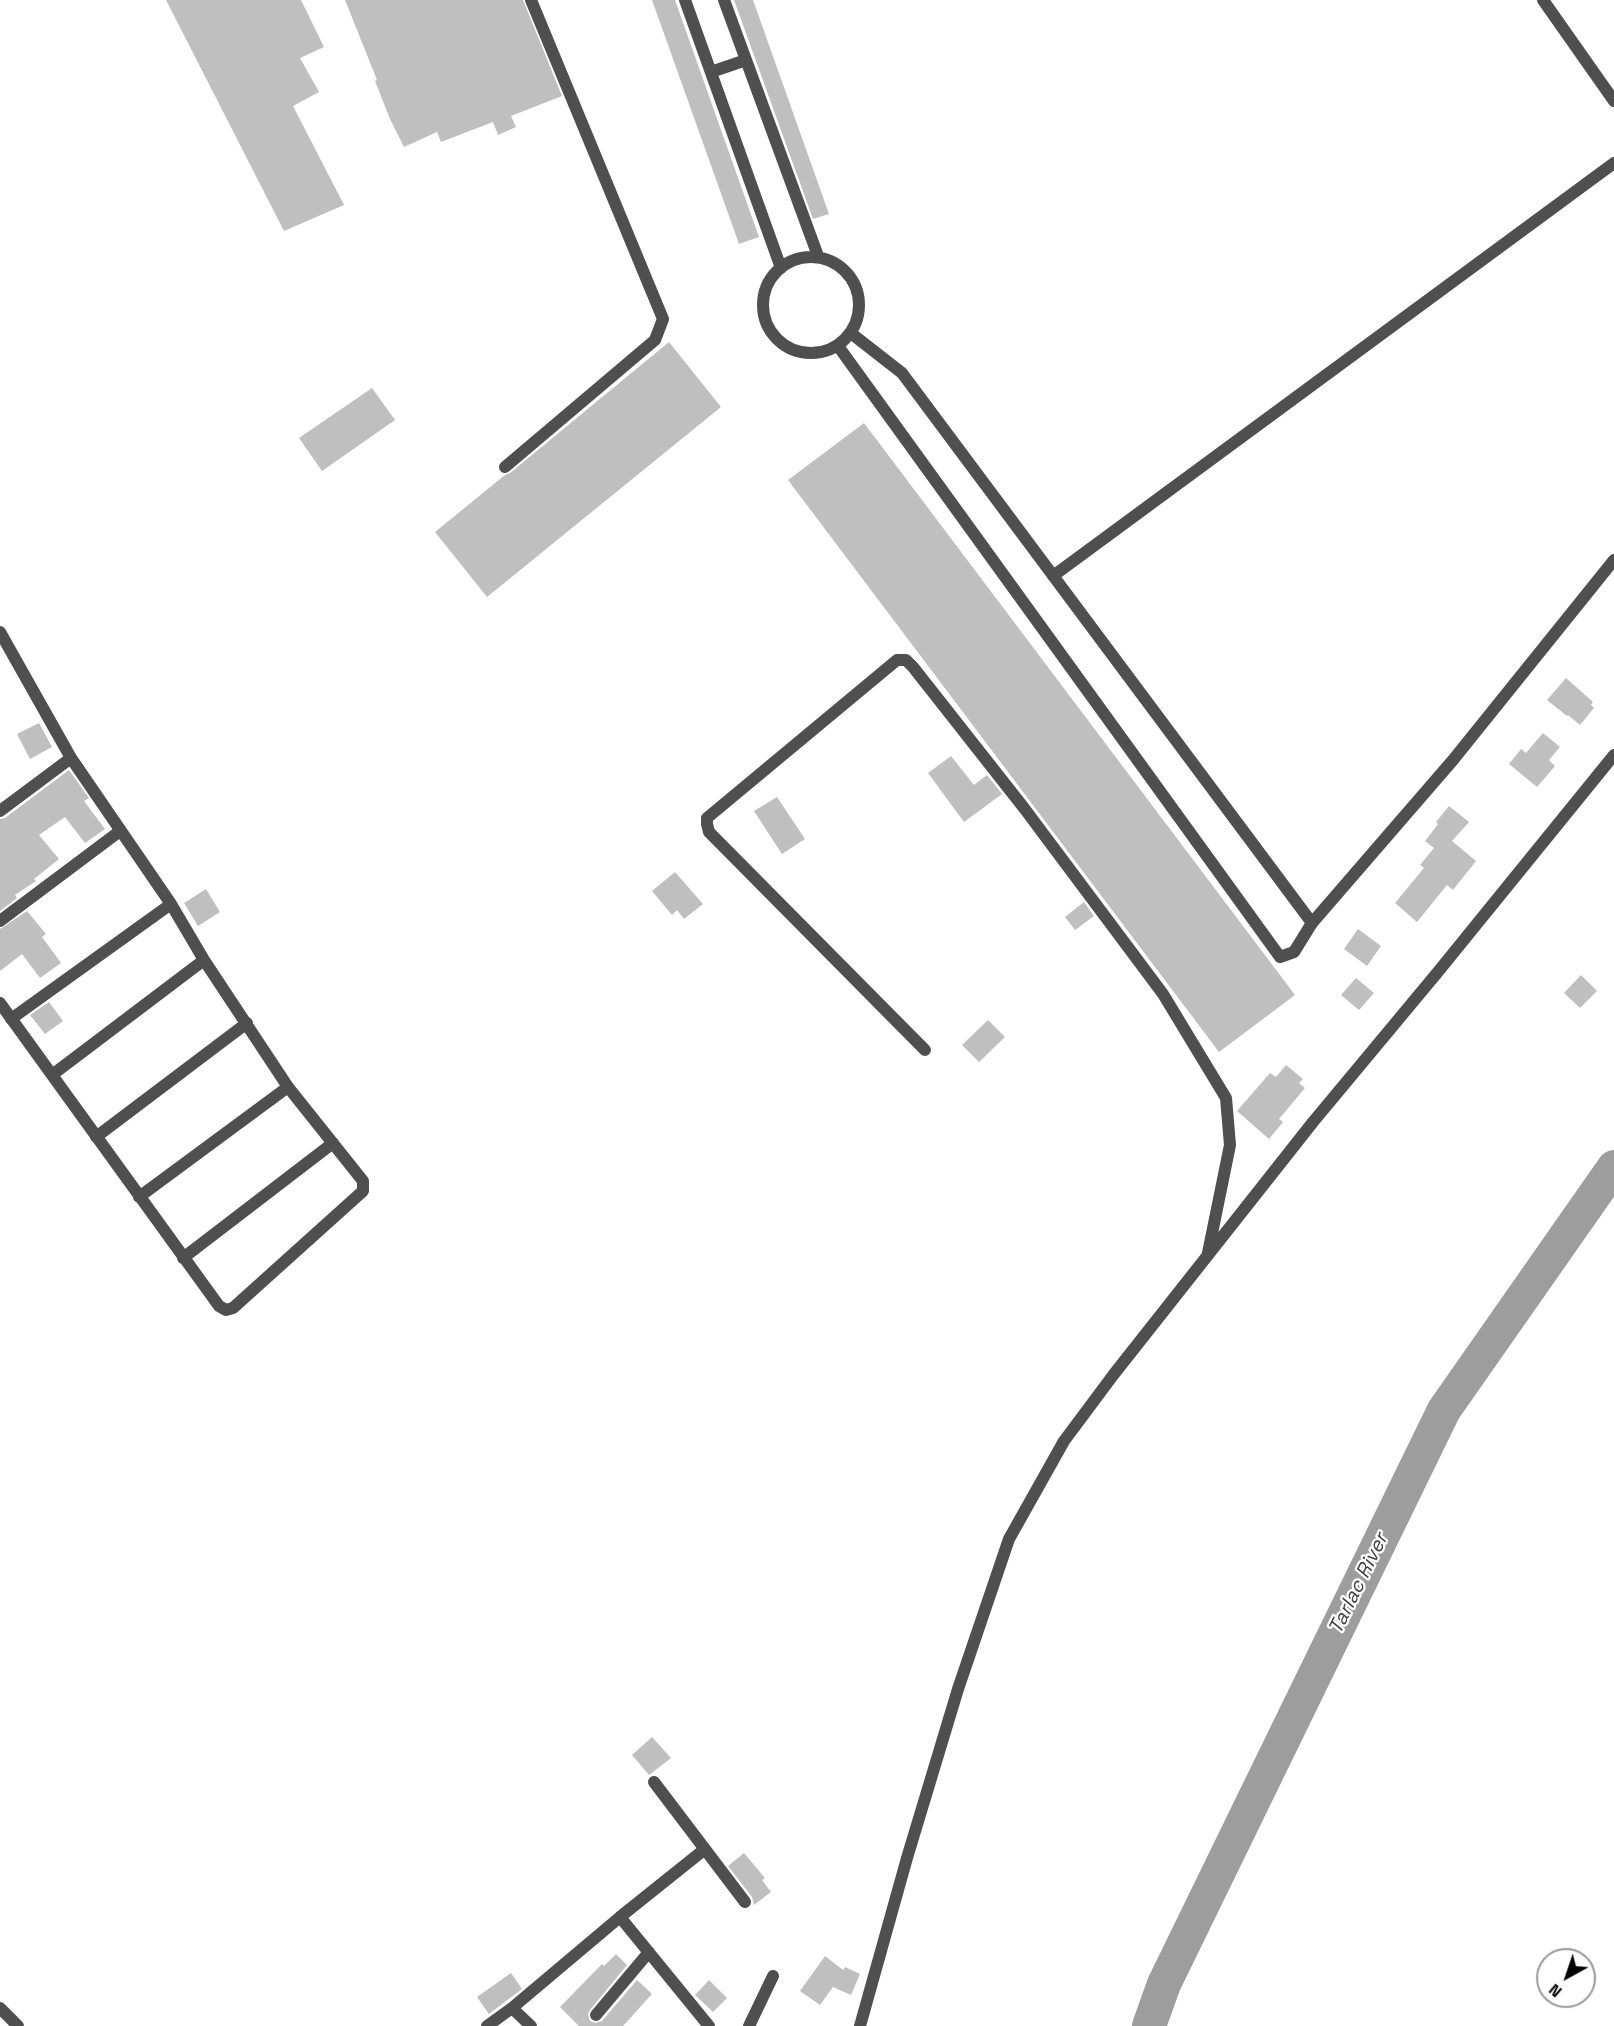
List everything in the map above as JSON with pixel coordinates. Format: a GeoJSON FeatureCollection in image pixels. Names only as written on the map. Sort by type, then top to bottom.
{"type":"FeatureCollection","features":[{"type":"Feature","properties":{"kind":"street"},"geometry":{"type":"LineString","coordinates":[[505,467],[655,340],[663,319],[531,0]]}},
{"type":"Feature","properties":{"kind":"street"},"geometry":{"type":"LineString","coordinates":[[685,0],[781,268]]}},
{"type":"Feature","properties":{"kind":"street"},"geometry":{"type":"LineString","coordinates":[[724,0],[818,256]]}},
{"type":"Feature","properties":{"kind":"street"},"geometry":{"type":"LineString","coordinates":[[1543,0],[1614,101]]}},
{"type":"Feature","properties":{"kind":"street"},"geometry":{"type":"LineString","coordinates":[[711,72],[746,60]]}},
{"type":"Feature","properties":{"kind":"street"},"geometry":{"type":"LineString","coordinates":[[1053,576],[1614,163]]}},
{"type":"Feature","properties":{"kind":"street"},"geometry":{"type":"LineString","coordinates":[[818,256],[841,266],[857,286],[861,310],[852,334],[838,346],[813,354],[787,348],[768,328],[762,302],[771,276],[791,260],[818,256]]}},
{"type":"Feature","properties":{"kind":"street"},"geometry":{"type":"LineString","coordinates":[[852,334],[902,373],[1312,923]]}},
{"type":"Feature","properties":{"kind":"street"},"geometry":{"type":"LineString","coordinates":[[838,346],[1280,957],[1294,952],[1312,923],[1453,760],[1614,560]]}},
{"type":"Feature","properties":{"kind":"street"},"geometry":{"type":"LineString","coordinates":[[0,632],[71,758],[171,903],[204,960],[288,1087],[363,1181],[363,1191],[232,1308],[226,1310],[219,1306],[183,1258],[0,1003]]}},
{"type":"Feature","properties":{"kind":"street"},"geometry":{"type":"LineString","coordinates":[[925,1050],[709,831],[707,824],[707,818],[897,660],[906,660],[913,667],[1024,808],[1162,994],[1226,1098],[1230,1145],[1208,1257]]}},
{"type":"Feature","properties":{"kind":"street"},"geometry":{"type":"LineString","coordinates":[[860,2026],[958,1689],[1009,1539],[1064,1441],[1114,1374],[1313,1122],[1614,755]]}},
{"type":"Feature","properties":{"kind":"street"},"geometry":{"type":"LineString","coordinates":[[0,810],[71,758]]}},
{"type":"Feature","properties":{"kind":"street"},"geometry":{"type":"LineString","coordinates":[[0,921],[120,831]]}},
{"type":"Feature","properties":{"kind":"street"},"geometry":{"type":"LineString","coordinates":[[11,1019],[171,903]]}},
{"type":"Feature","properties":{"kind":"street"},"geometry":{"type":"LineString","coordinates":[[52,1076],[204,960]]}},
{"type":"Feature","properties":{"kind":"street"},"geometry":{"type":"LineString","coordinates":[[96,1137],[246,1023]]}},
{"type":"Feature","properties":{"kind":"street"},"geometry":{"type":"LineString","coordinates":[[139,1197],[288,1087]]}},
{"type":"Feature","properties":{"kind":"street"},"geometry":{"type":"LineString","coordinates":[[183,1258],[333,1143]]}},
{"type":"Feature","properties":{"kind":"street"},"geometry":{"type":"LineString","coordinates":[[654,1782],[745,1902]]}},
{"type":"Feature","properties":{"kind":"street"},"geometry":{"type":"LineString","coordinates":[[487,2026],[705,1849]]}},
{"type":"Feature","properties":{"kind":"street"},"geometry":{"type":"LineString","coordinates":[[620,1917],[709,2026]]}},
{"type":"Feature","properties":{"kind":"street"},"geometry":{"type":"LineString","coordinates":[[596,2015],[649,1952]]}},
{"type":"Feature","properties":{"kind":"street"},"geometry":{"type":"LineString","coordinates":[[749,2026],[773,1976]]}},
{"type":"Feature","properties":{"kind":"street"},"geometry":{"type":"LineString","coordinates":[[0,2008],[18,2026]]}},
{"type":"Feature","properties":{"kind":"street"},"geometry":{"type":"LineString","coordinates":[[512,2008],[531,2026]]}},
{"type":"Feature","properties":{"kind":"building"},"geometry":{"type":"Polygon","coordinates":[[[166,0],[301,0],[324,47],[300,58],[319,92],[293,106],[344,205],[284,231],[166,0]]]}},
{"type":"Feature","properties":{"kind":"building"},"geometry":{"type":"Polygon","coordinates":[[[345,0],[523,0],[562,96],[511,116],[516,127],[498,135],[493,122],[441,142],[437,132],[404,147],[390,119],[345,0]]]}},
{"type":"Feature","properties":{"kind":"building"},"geometry":{"type":"Polygon","coordinates":[[[652,0],[675,0],[759,237],[739,244],[652,0]]]}},
{"type":"Feature","properties":{"kind":"building"},"geometry":{"type":"Polygon","coordinates":[[[734,0],[753,0],[829,214],[813,219],[734,0]]]}},
{"type":"Feature","properties":{"kind":"building"},"geometry":{"type":"Polygon","coordinates":[[[669,342],[721,407],[487,597],[435,532],[669,342]]]}},
{"type":"Feature","properties":{"kind":"building"},"geometry":{"type":"Polygon","coordinates":[[[372,388],[395,420],[322,471],[299,438],[372,388]]]}},
{"type":"Feature","properties":{"kind":"building"},"geometry":{"type":"Polygon","coordinates":[[[864,423],[1295,995],[1219,1052],[788,480],[864,423]]]}},
{"type":"Feature","properties":{"kind":"building"},"geometry":{"type":"Polygon","coordinates":[[[1566,678],[1593,702],[1591,705],[1594,708],[1580,725],[1547,700],[1566,678]]]}},
{"type":"Feature","properties":{"kind":"building"},"geometry":{"type":"Polygon","coordinates":[[[39,723],[52,747],[30,759],[17,734],[39,723]]]}},
{"type":"Feature","properties":{"kind":"building"},"geometry":{"type":"Polygon","coordinates":[[[1543,733],[1560,747],[1549,760],[1555,766],[1537,787],[1509,764],[1521,749],[1526,753],[1543,733]]]}},
{"type":"Feature","properties":{"kind":"building"},"geometry":{"type":"Polygon","coordinates":[[[951,756],[974,785],[987,775],[1002,794],[964,822],[928,773],[951,756]]]}},
{"type":"Feature","properties":{"kind":"building"},"geometry":{"type":"Polygon","coordinates":[[[69,770],[89,798],[84,801],[105,829],[85,843],[65,817],[39,835],[59,859],[34,879],[36,881],[15,895],[17,898],[0,911],[0,819],[5,818],[69,770]]]}},
{"type":"Feature","properties":{"kind":"building"},"geometry":{"type":"Polygon","coordinates":[[[777,797],[805,839],[782,854],[754,811],[777,797]]]}},
{"type":"Feature","properties":{"kind":"building"},"geometry":{"type":"Polygon","coordinates":[[[1449,806],[1469,822],[1452,841],[1476,861],[1453,890],[1447,885],[1417,922],[1395,903],[1424,868],[1420,865],[1434,848],[1425,841],[1449,806]]]}},
{"type":"Feature","properties":{"kind":"building"},"geometry":{"type":"Polygon","coordinates":[[[675,872],[703,904],[684,919],[677,910],[672,915],[652,891],[675,872]]]}},
{"type":"Feature","properties":{"kind":"building"},"geometry":{"type":"Polygon","coordinates":[[[206,889],[220,912],[198,926],[184,903],[206,889]]]}},
{"type":"Feature","properties":{"kind":"building"},"geometry":{"type":"Polygon","coordinates":[[[1084,902],[1094,916],[1075,930],[1065,917],[1084,902]]]}},
{"type":"Feature","properties":{"kind":"building"},"geometry":{"type":"Polygon","coordinates":[[[27,911],[46,934],[42,937],[61,963],[40,978],[22,954],[0,971],[0,929],[27,911]]]}},
{"type":"Feature","properties":{"kind":"building"},"geometry":{"type":"Polygon","coordinates":[[[1358,929],[1381,946],[1367,966],[1344,949],[1358,929]]]}},
{"type":"Feature","properties":{"kind":"building"},"geometry":{"type":"Polygon","coordinates":[[[1581,975],[1597,991],[1580,1008],[1564,993],[1581,975]]]}},
{"type":"Feature","properties":{"kind":"building"},"geometry":{"type":"Polygon","coordinates":[[[1356,978],[1374,993],[1359,1010],[1341,995],[1356,978]]]}},
{"type":"Feature","properties":{"kind":"building"},"geometry":{"type":"Polygon","coordinates":[[[49,1002],[63,1021],[45,1034],[30,1015],[49,1002]]]}},
{"type":"Feature","properties":{"kind":"building"},"geometry":{"type":"Polygon","coordinates":[[[988,1020],[1005,1037],[979,1062],[962,1045],[988,1020]]]}},
{"type":"Feature","properties":{"kind":"building"},"geometry":{"type":"Polygon","coordinates":[[[1286,1065],[1303,1079],[1299,1083],[1305,1088],[1279,1119],[1283,1122],[1269,1139],[1237,1111],[1270,1073],[1276,1077],[1286,1065]]]}},
{"type":"Feature","properties":{"kind":"building"},"geometry":{"type":"Polygon","coordinates":[[[652,1737],[671,1758],[649,1775],[632,1755],[652,1737]]]}},
{"type":"Feature","properties":{"kind":"building"},"geometry":{"type":"Polygon","coordinates":[[[744,1853],[765,1878],[762,1880],[771,1892],[754,1905],[752,1897],[728,1866],[744,1853]]]}},
{"type":"Feature","properties":{"kind":"building"},"geometry":{"type":"Polygon","coordinates":[[[616,1954],[627,1965],[590,2010],[588,2014],[590,2021],[595,2023],[602,2021],[637,1980],[652,1994],[623,2026],[579,2026],[560,2007],[602,1964],[604,1966],[616,1954]]]}},
{"type":"Feature","properties":{"kind":"building"},"geometry":{"type":"Polygon","coordinates":[[[825,1956],[843,1970],[845,1967],[860,1974],[851,1995],[833,1987],[820,2005],[800,1991],[825,1956]]]}},
{"type":"Feature","properties":{"kind":"building"},"geometry":{"type":"Polygon","coordinates":[[[511,1973],[522,1989],[489,2014],[477,1997],[511,1973]]]}},
{"type":"Feature","properties":{"kind":"building"},"geometry":{"type":"Polygon","coordinates":[[[709,1980],[727,1998],[713,2012],[695,1995],[709,1980]]]}},
{"type":"Feature","properties":{"kind":"waterway","name":"Tarlac River"},"geometry":{"type":"LineString","coordinates":[[1149,2026],[1164,1984],[1444,1410],[1614,1167]]}}]}
